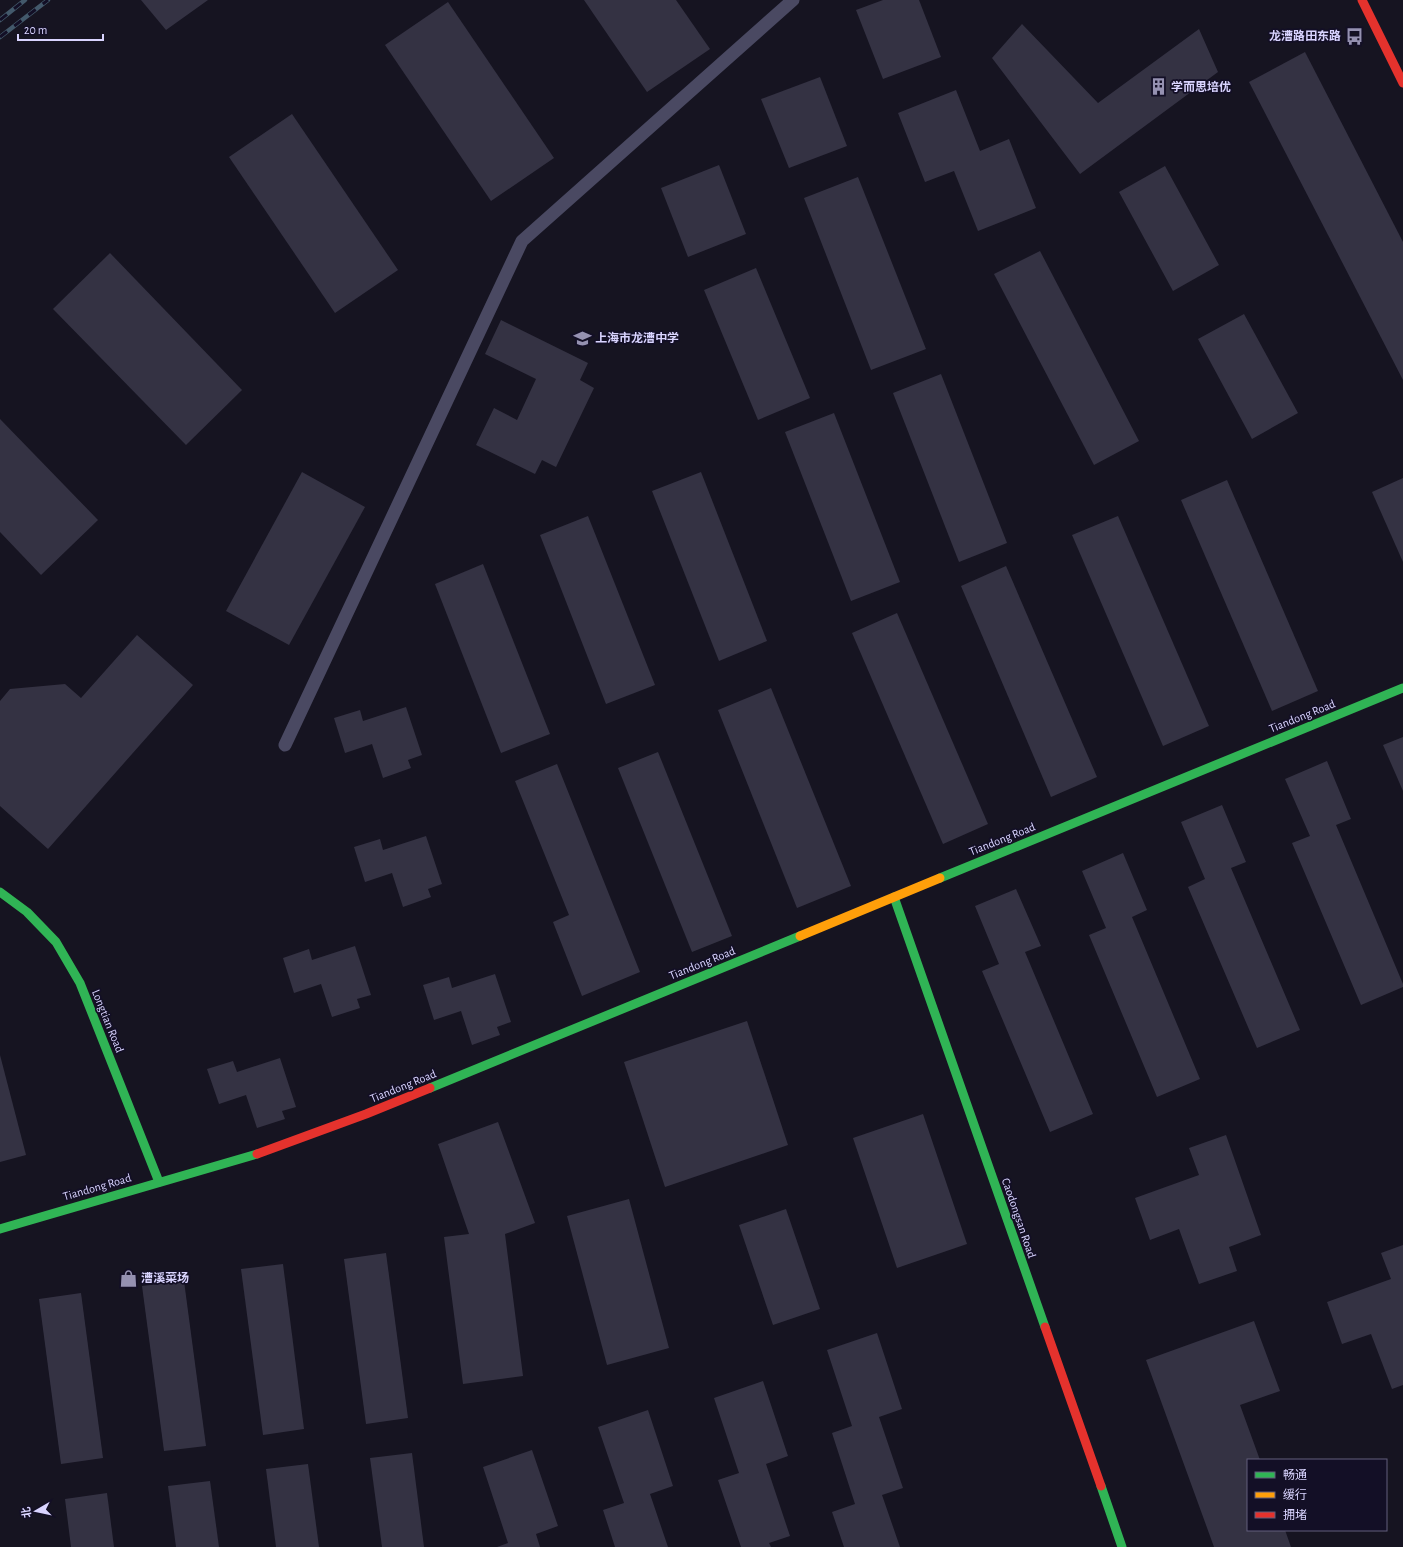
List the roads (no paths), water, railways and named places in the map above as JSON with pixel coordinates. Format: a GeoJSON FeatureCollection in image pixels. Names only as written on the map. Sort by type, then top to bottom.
{"type":"FeatureCollection","features":[{"type":"Feature","properties":{"kind":"street"},"geometry":{"type":"LineString","coordinates":[[1362,0],[1403,83]]}},
{"type":"Feature","properties":{"kind":"street","name":"Tiandong Road"},"geometry":{"type":"LineString","coordinates":[[0,1229],[11,1224],[261,1153],[366,1114],[1403,688]]}},
{"type":"Feature","properties":{"kind":"street","name":"Longtian Road"},"geometry":{"type":"LineString","coordinates":[[0,892],[27,912],[56,942],[80,983],[159,1182]]}},
{"type":"Feature","properties":{"kind":"street","name":"Caodongsan Road"},"geometry":{"type":"LineString","coordinates":[[894,897],[1122,1547]]}},
{"type":"Feature","properties":{"kind":"lane"},"geometry":{"type":"LineString","coordinates":[[285,745],[522,241],[793,0]]}},
{"type":"Feature","properties":{"kind":"railway"},"geometry":{"type":"LineString","coordinates":[[0,20],[25,0]]}},
{"type":"Feature","properties":{"kind":"railway"},"geometry":{"type":"LineString","coordinates":[[0,37],[48,0]]}},
{"type":"Feature","properties":{"kind":"place","name":"龙漕路田东路"},"geometry":{"type":"Point","coordinates":[1354,36]}},
{"type":"Feature","properties":{"kind":"place","name":"学而思培优"},"geometry":{"type":"Point","coordinates":[1158,87]}},
{"type":"Feature","properties":{"kind":"place","name":"上海市龙漕中学"},"geometry":{"type":"Point","coordinates":[582,338]}},
{"type":"Feature","properties":{"kind":"place","name":"漕溪菜场"},"geometry":{"type":"Point","coordinates":[128,1278]}}]}
